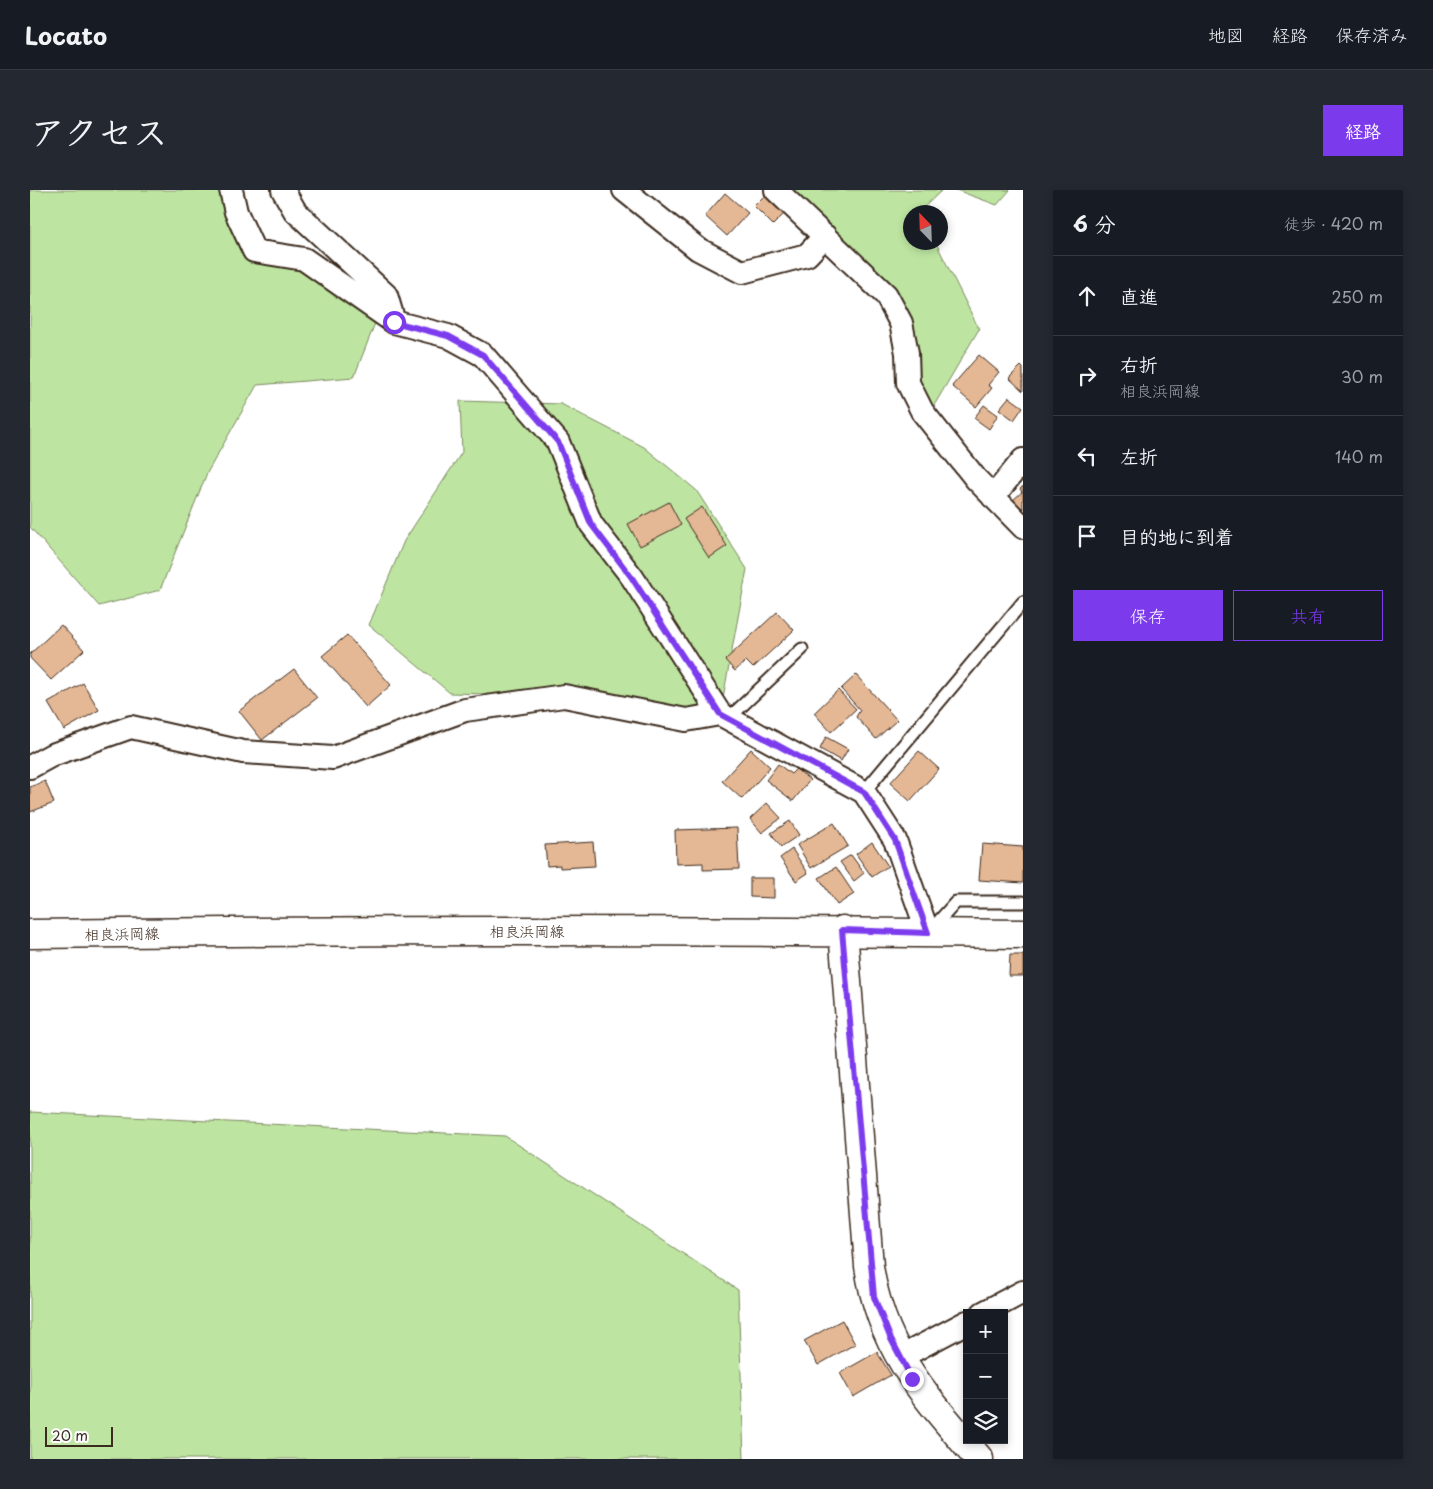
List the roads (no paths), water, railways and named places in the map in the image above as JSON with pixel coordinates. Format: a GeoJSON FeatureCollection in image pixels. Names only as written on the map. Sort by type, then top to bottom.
{"type":"FeatureCollection","features":[{"type":"Feature","properties":{"kind":"main road","name":"相良浜岡線"},"geometry":{"type":"LineString","coordinates":[[30,934],[387,929],[842,930],[1023,934]]}},
{"type":"Feature","properties":{"kind":"main road"},"geometry":{"type":"LineString","coordinates":[[842,930],[874,1297],[890,1337],[912,1379],[979,1459]]}},
{"type":"Feature","properties":{"kind":"street"},"geometry":{"type":"LineString","coordinates":[[231,190],[236,212],[254,251],[304,259],[394,322],[448,336],[483,355],[558,442],[591,524],[632,578],[724,716],[864,792],[895,840],[928,933]]}},
{"type":"Feature","properties":{"kind":"street"},"geometry":{"type":"LineString","coordinates":[[283,190],[294,211],[386,295],[394,322]]}},
{"type":"Feature","properties":{"kind":"street"},"geometry":{"type":"LineString","coordinates":[[624,190],[698,249],[742,272],[806,255],[825,236]]}},
{"type":"Feature","properties":{"kind":"street"},"geometry":{"type":"LineString","coordinates":[[776,190],[886,295],[901,323],[908,353],[908,383],[922,411],[976,479],[1023,527]]}},
{"type":"Feature","properties":{"kind":"street"},"geometry":{"type":"LineString","coordinates":[[994,497],[1023,460]]}},
{"type":"Feature","properties":{"kind":"street"},"geometry":{"type":"LineString","coordinates":[[30,767],[52,755],[132,727],[243,752],[333,758],[465,710],[564,696],[686,720],[724,716]]}},
{"type":"Feature","properties":{"kind":"street"},"geometry":{"type":"LineString","coordinates":[[991,1309],[1023,1292]]}},
{"type":"Feature","properties":{"kind":"street"},"geometry":{"type":"LineString","coordinates":[[901,1357],[963,1324]]}},
{"type":"Feature","properties":{"kind":"lane"},"geometry":{"type":"LineString","coordinates":[[864,792],[1023,602]]}},
{"type":"Feature","properties":{"kind":"lane"},"geometry":{"type":"LineString","coordinates":[[724,716],[802,649]]}},
{"type":"Feature","properties":{"kind":"lane"},"geometry":{"type":"LineString","coordinates":[[928,933],[956,902],[1023,902]]}}]}
